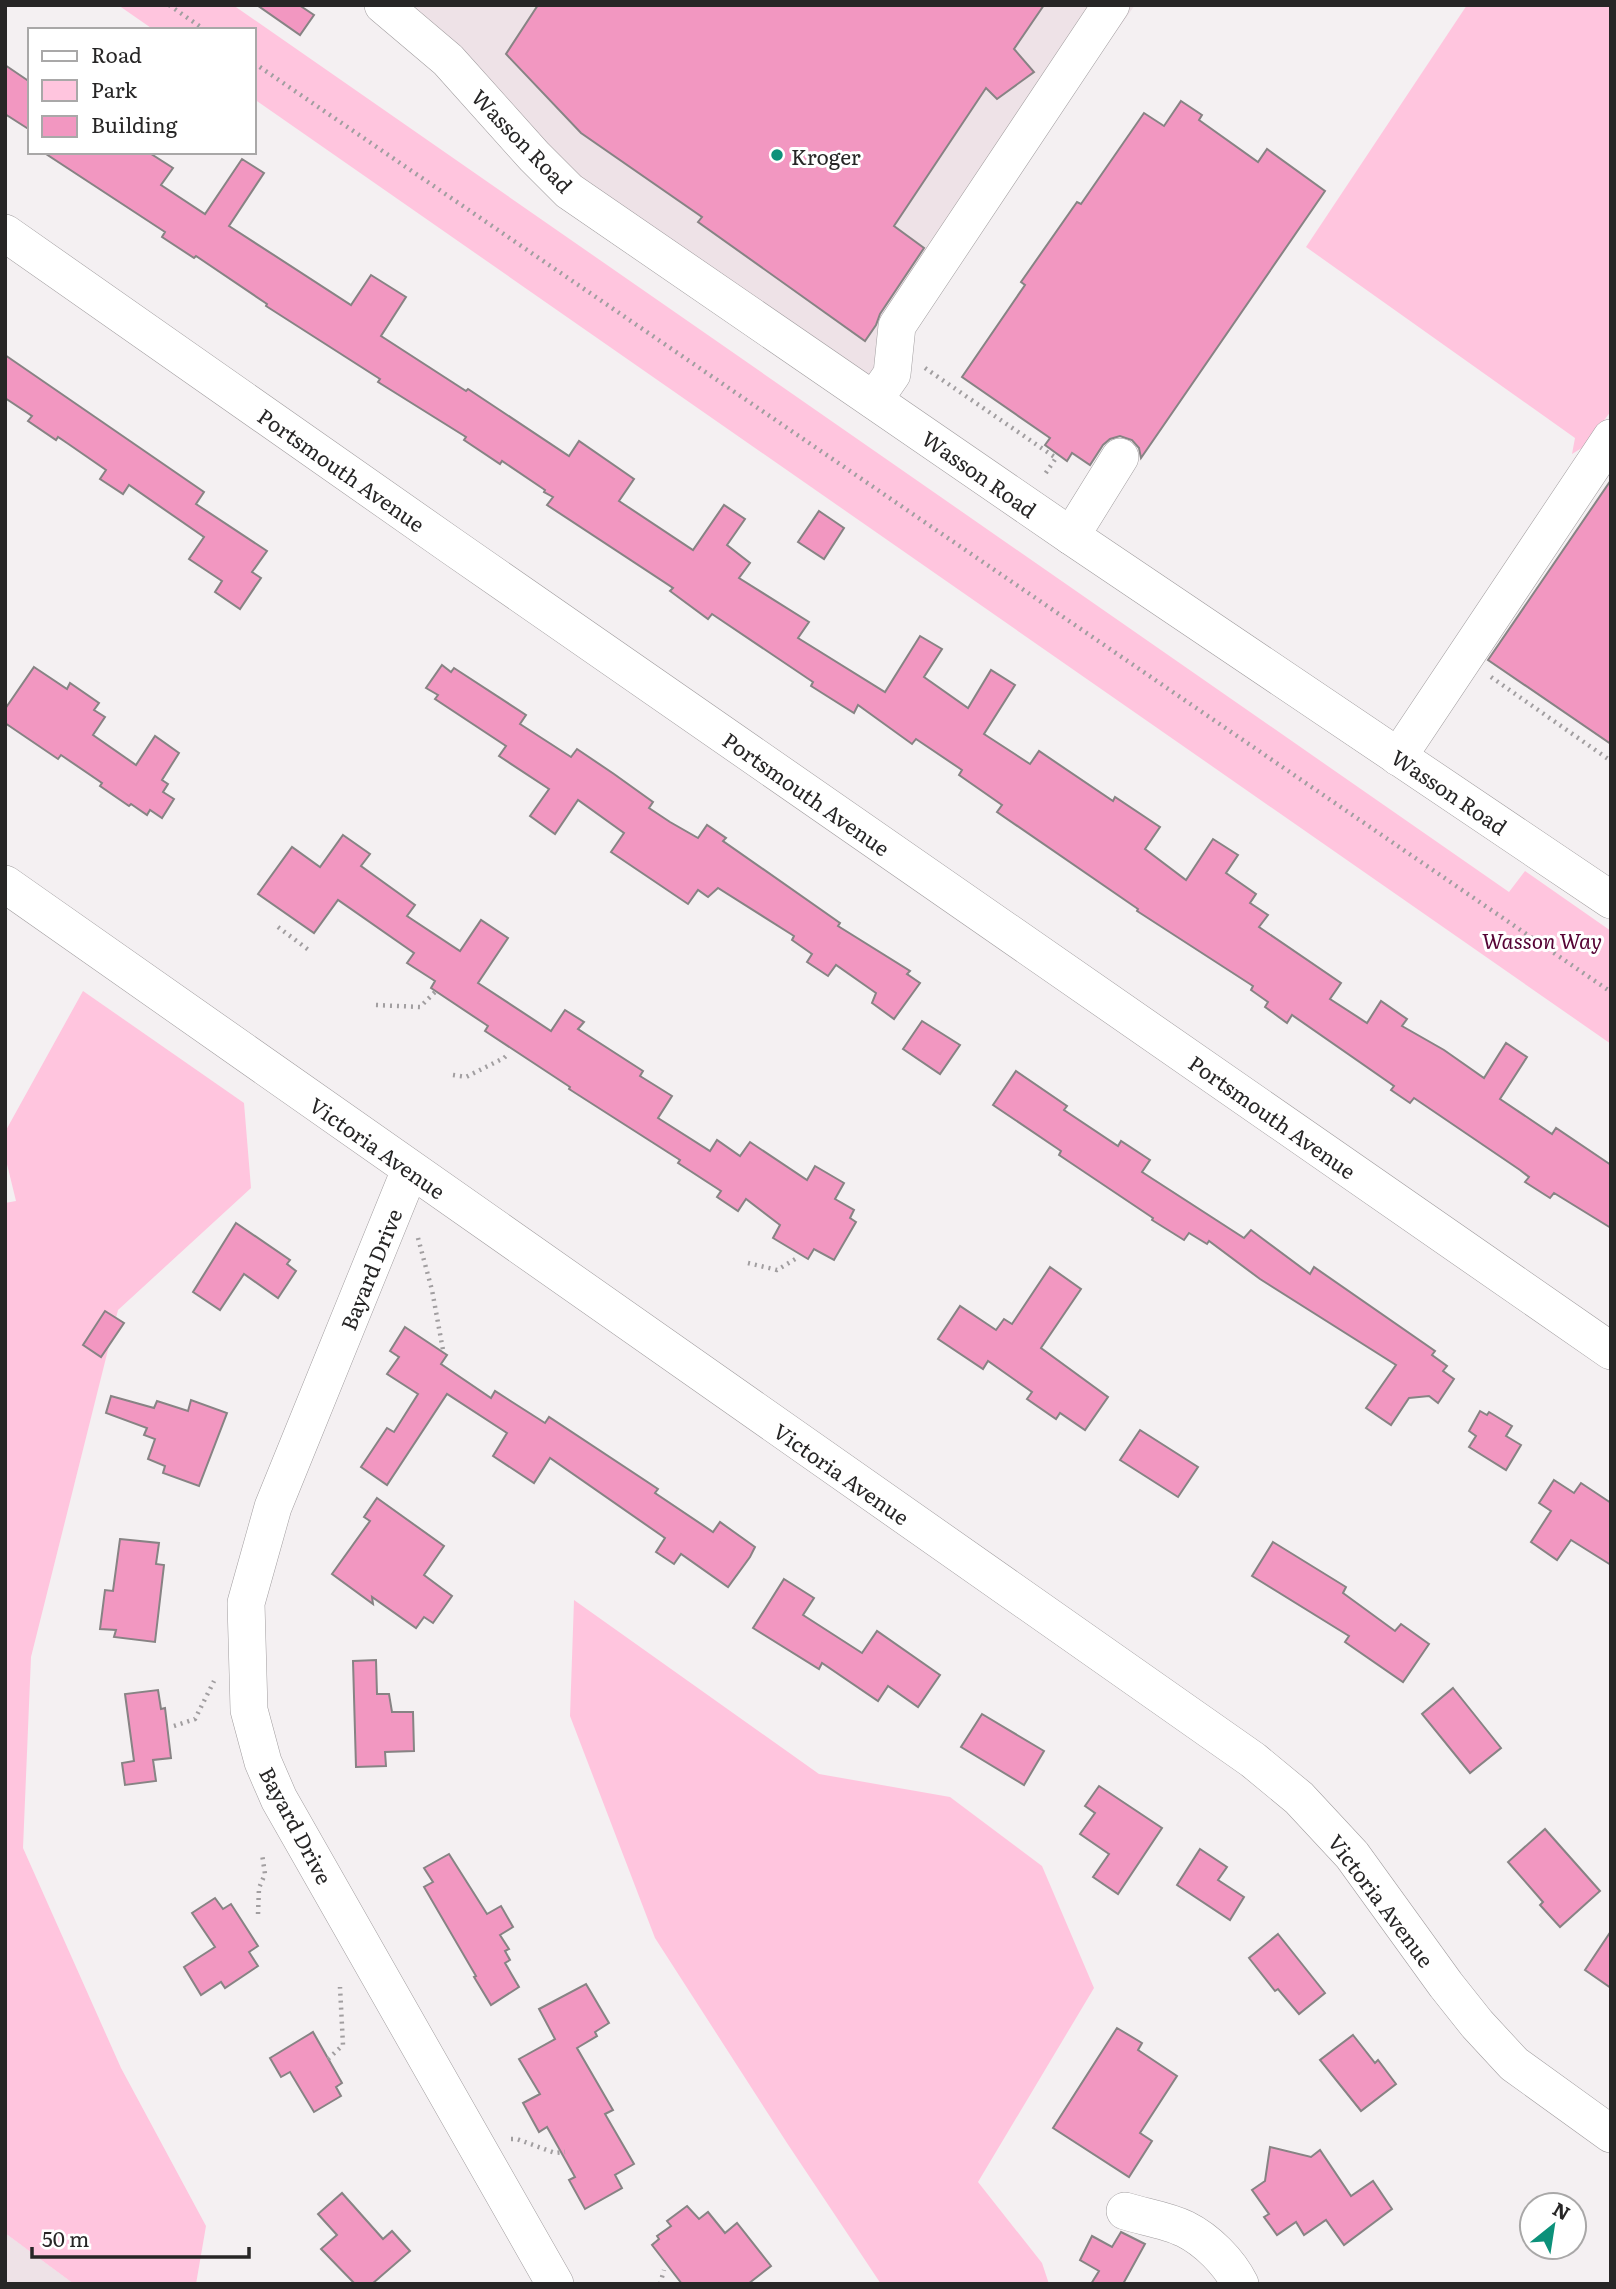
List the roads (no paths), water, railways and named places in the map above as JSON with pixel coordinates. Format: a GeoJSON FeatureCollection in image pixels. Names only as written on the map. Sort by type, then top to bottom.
{"type":"FeatureCollection","features":[{"type":"Feature","properties":{"kind":"street","name":"Wasson Road"},"geometry":{"type":"LineString","coordinates":[[383,5],[448,60],[569,191],[1071,536],[1611,900]]}},
{"type":"Feature","properties":{"kind":"street"},"geometry":{"type":"LineString","coordinates":[[874,401],[892,374],[897,326],[1111,5]]}},
{"type":"Feature","properties":{"kind":"street","name":"Portsmouth Avenue"},"geometry":{"type":"LineString","coordinates":[[5,233],[1611,1351]]}},
{"type":"Feature","properties":{"kind":"street"},"geometry":{"type":"LineString","coordinates":[[1398,757],[1611,438]]}},
{"type":"Feature","properties":{"kind":"street"},"geometry":{"type":"LineString","coordinates":[[1071,536],[1120,457]]}},
{"type":"Feature","properties":{"kind":"street","name":"Victoria Avenue"},"geometry":{"type":"LineString","coordinates":[[5,884],[1253,1760],[1299,1798],[1352,1855],[1446,1985],[1514,2064],[1611,2134]]}},
{"type":"Feature","properties":{"kind":"street","name":"Bayard Drive"},"geometry":{"type":"LineString","coordinates":[[410,1170],[273,1507],[246,1602],[249,1710],[263,1762],[279,1799],[555,2284]]}},
{"type":"Feature","properties":{"kind":"street"},"geometry":{"type":"LineString","coordinates":[[1125,2211],[1184,2228],[1208,2245],[1234,2272],[1240,2284]]}},
{"type":"Feature","properties":{"kind":"place","name":"Kroger"},"geometry":{"type":"Point","coordinates":[777,155]}},
{"type":"Feature","properties":{"kind":"park label","name":"Wasson Way"},"geometry":{"type":"Point","coordinates":[1542,939]}}]}
